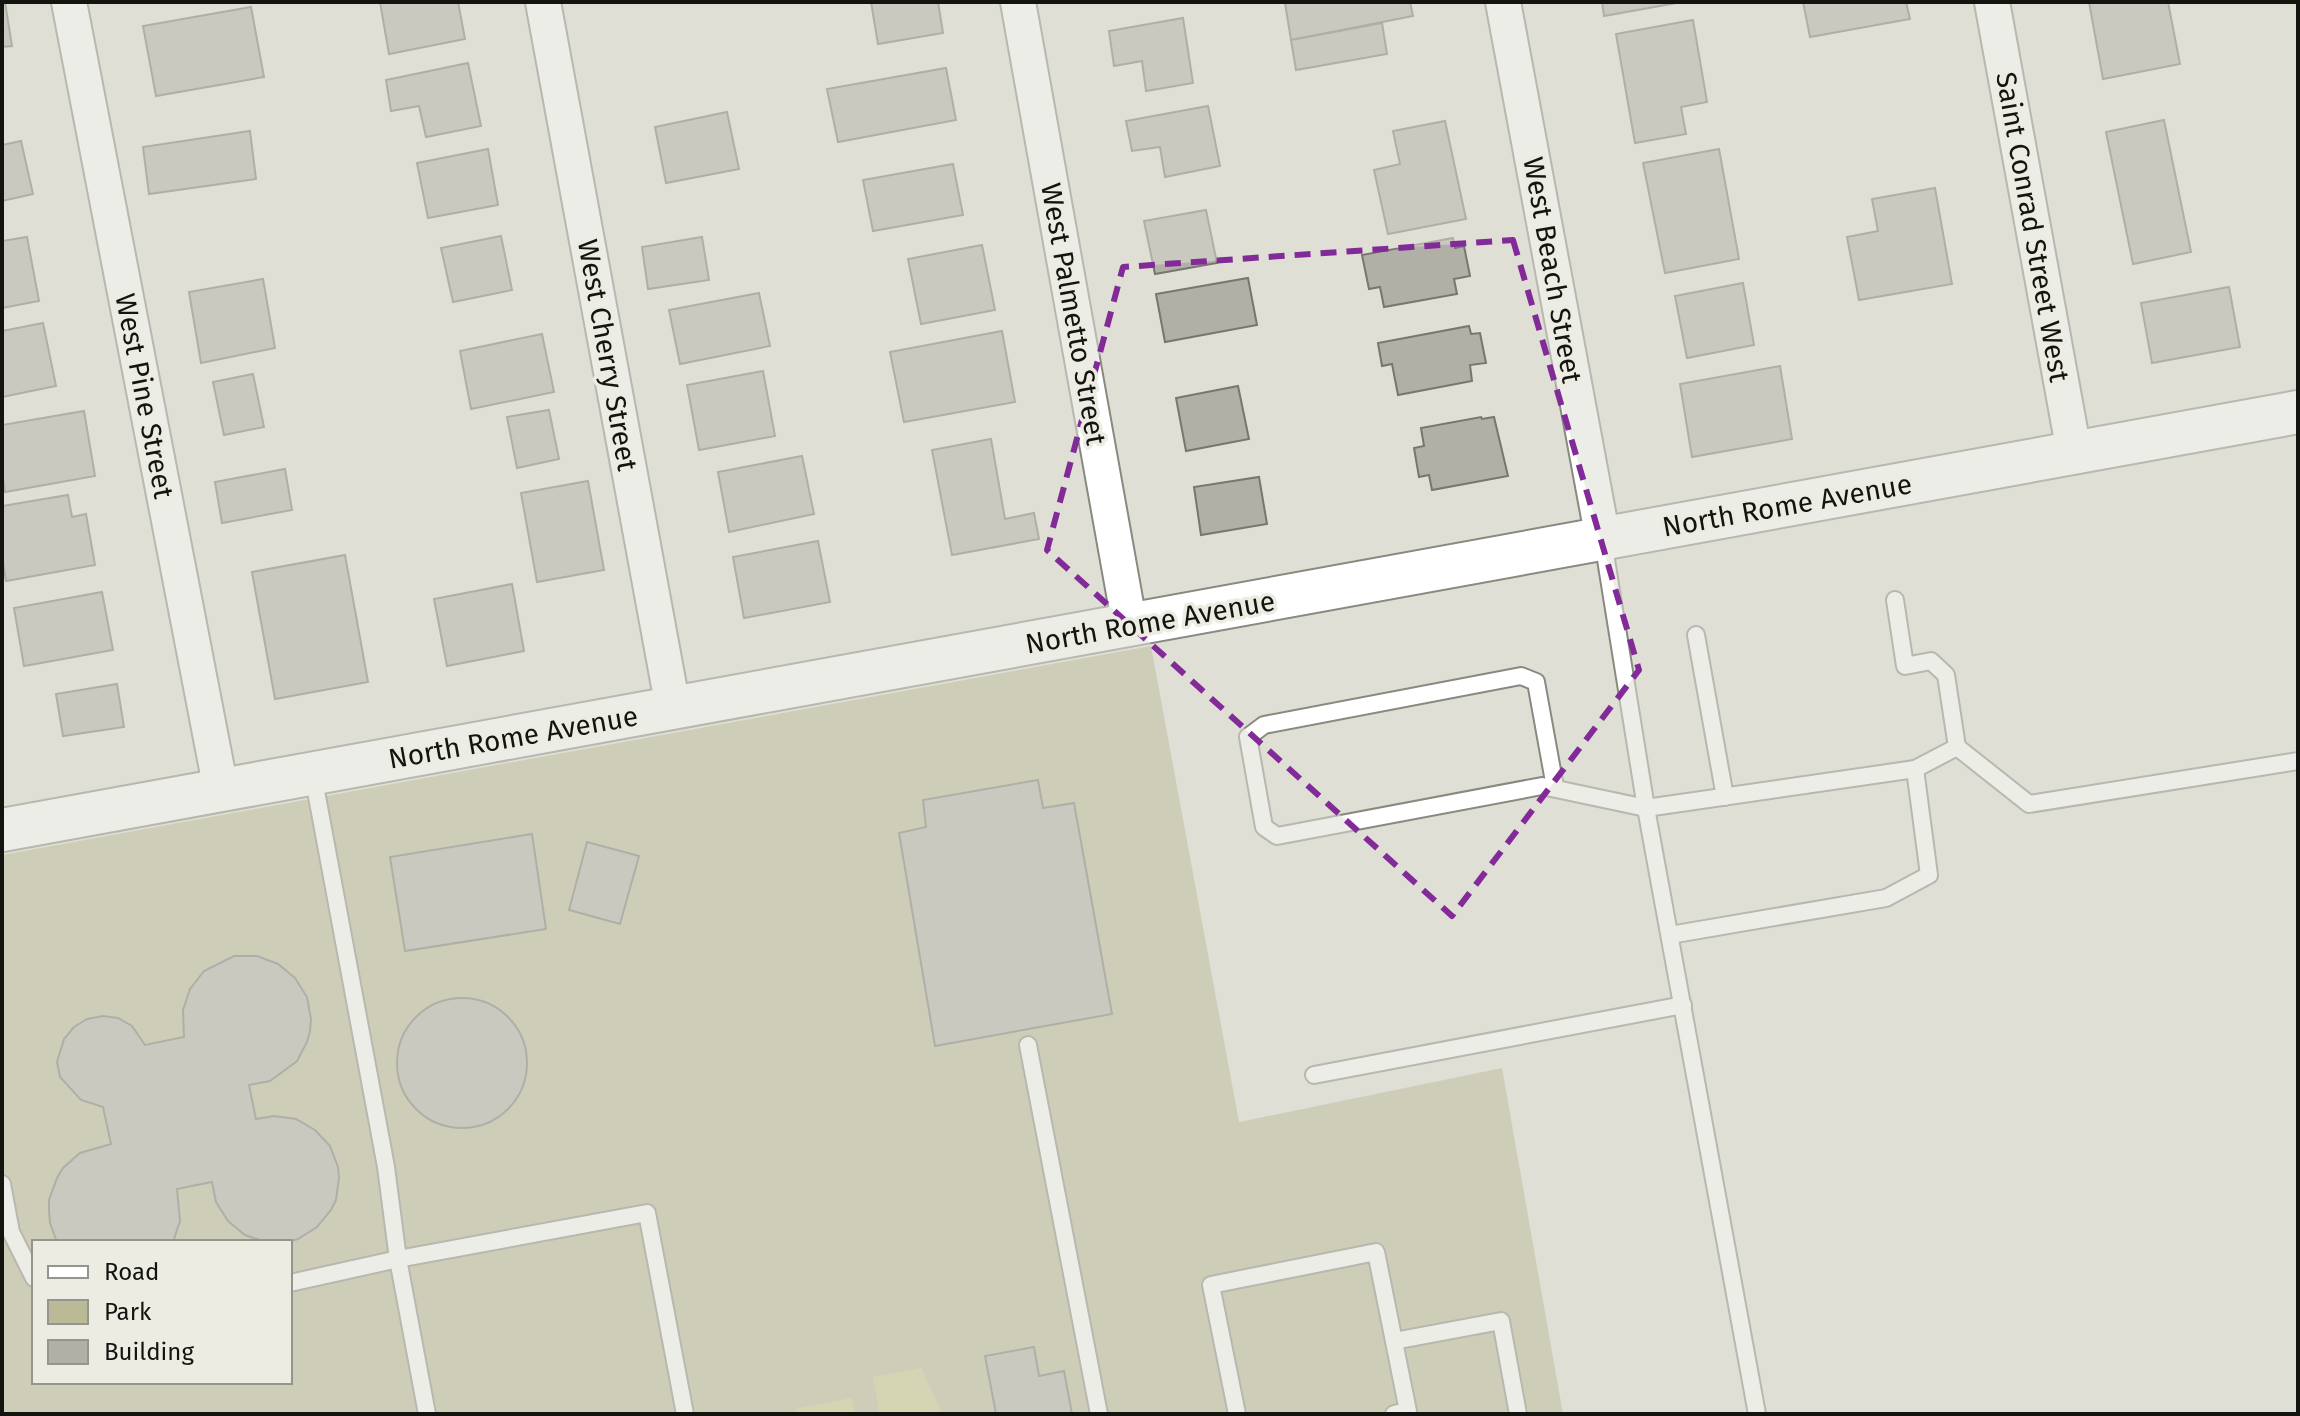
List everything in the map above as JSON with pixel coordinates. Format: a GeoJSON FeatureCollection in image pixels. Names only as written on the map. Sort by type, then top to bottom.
{"type":"FeatureCollection","features":[{"type":"Feature","properties":{"kind":"street","name":"West Pine Street"},"geometry":{"type":"LineString","coordinates":[[69,2],[221,790]]}},
{"type":"Feature","properties":{"kind":"street","name":"West Cherry Street"},"geometry":{"type":"LineString","coordinates":[[543,2],[673,708]]}},
{"type":"Feature","properties":{"kind":"street","name":"West Palmetto Street"},"geometry":{"type":"LineString","coordinates":[[1018,2],[1130,627]]}},
{"type":"Feature","properties":{"kind":"street","name":"West Beach Street"},"geometry":{"type":"LineString","coordinates":[[1503,2],[1603,539]]}},
{"type":"Feature","properties":{"kind":"street","name":"Saint Conrad Street West"},"geometry":{"type":"LineString","coordinates":[[1992,2],[2074,452]]}},
{"type":"Feature","properties":{"kind":"street","name":"North Rome Avenue"},"geometry":{"type":"LineString","coordinates":[[2,830],[2298,412]]}},
{"type":"Feature","properties":{"kind":"lane"},"geometry":{"type":"LineString","coordinates":[[1603,539],[1646,808],[1757,1414]]}},
{"type":"Feature","properties":{"kind":"lane"},"geometry":{"type":"LineString","coordinates":[[1895,600],[1905,666],[1931,661],[1946,675],[1957,747],[2029,804],[2298,761]]}},
{"type":"Feature","properties":{"kind":"lane"},"geometry":{"type":"LineString","coordinates":[[1696,635],[1725,797]]}},
{"type":"Feature","properties":{"kind":"lane"},"geometry":{"type":"LineString","coordinates":[[1555,787],[1536,682],[1521,676],[1264,725],[1248,737],[1264,827],[1277,836],[1542,786],[1646,808],[1915,769],[1957,747]]}},
{"type":"Feature","properties":{"kind":"lane"},"geometry":{"type":"LineString","coordinates":[[1670,935],[1886,898],[1929,875],[1915,769]]}},
{"type":"Feature","properties":{"kind":"lane"},"geometry":{"type":"LineString","coordinates":[[313,774],[386,1167],[398,1259],[427,1414]]}},
{"type":"Feature","properties":{"kind":"lane"},"geometry":{"type":"LineString","coordinates":[[1314,1075],[1683,1005]]}},
{"type":"Feature","properties":{"kind":"lane"},"geometry":{"type":"LineString","coordinates":[[1028,1045],[1099,1414]]}},
{"type":"Feature","properties":{"kind":"lane"},"geometry":{"type":"LineString","coordinates":[[2,1184],[11,1232],[32,1274]]}},
{"type":"Feature","properties":{"kind":"lane"},"geometry":{"type":"LineString","coordinates":[[292,1283],[398,1259],[647,1213],[685,1414]]}},
{"type":"Feature","properties":{"kind":"lane"},"geometry":{"type":"LineString","coordinates":[[1237,1414],[1211,1285],[1376,1252],[1408,1411],[1394,1414]]}},
{"type":"Feature","properties":{"kind":"lane"},"geometry":{"type":"LineString","coordinates":[[1394,1341],[1501,1321],[1518,1414]]}},
{"type":"Feature","properties":{"kind":"highlighted area"},"geometry":{"type":"Polygon","coordinates":[[[1513,240],[1639,670],[1452,916],[1047,550],[1123,267],[1513,240]]]}},
{"type":"Feature","properties":{"kind":"green space"},"geometry":{"type":"Polygon","coordinates":[[[1151,646],[1239,1122],[1502,1068],[1563,1414],[2,1414],[2,855],[1151,646]]]}},
{"type":"Feature","properties":{"kind":"shaded area"},"geometry":{"type":"Polygon","coordinates":[[[921,1368],[942,1414],[880,1414],[873,1377],[921,1368]]]}},
{"type":"Feature","properties":{"kind":"shaded area"},"geometry":{"type":"Polygon","coordinates":[[[852,1398],[855,1414],[797,1414],[796,1409],[852,1398]]]}},
{"type":"Feature","properties":{"kind":"building"},"geometry":{"type":"Polygon","coordinates":[[[2,2],[5,2],[12,46],[2,47],[2,2]]]}},
{"type":"Feature","properties":{"kind":"building"},"geometry":{"type":"Polygon","coordinates":[[[380,2],[458,2],[465,39],[389,54],[380,2]]]}},
{"type":"Feature","properties":{"kind":"building"},"geometry":{"type":"Polygon","coordinates":[[[871,2],[938,2],[943,33],[878,44],[871,2]]]}},
{"type":"Feature","properties":{"kind":"building"},"geometry":{"type":"Polygon","coordinates":[[[1410,2],[1413,16],[1291,40],[1285,3],[1410,2]]]}},
{"type":"Feature","properties":{"kind":"building"},"geometry":{"type":"Polygon","coordinates":[[[1602,2],[1682,2],[1604,16],[1602,2]]]}},
{"type":"Feature","properties":{"kind":"building"},"geometry":{"type":"Polygon","coordinates":[[[1803,2],[1906,2],[1910,19],[1810,37],[1803,2]]]}},
{"type":"Feature","properties":{"kind":"building"},"geometry":{"type":"Polygon","coordinates":[[[2089,2],[2168,2],[2180,64],[2103,79],[2089,2]]]}},
{"type":"Feature","properties":{"kind":"building"},"geometry":{"type":"Polygon","coordinates":[[[251,7],[264,77],[156,96],[143,26],[251,7]]]}},
{"type":"Feature","properties":{"kind":"building"},"geometry":{"type":"Polygon","coordinates":[[[1183,18],[1193,83],[1146,91],[1142,61],[1114,66],[1109,31],[1183,18]]]}},
{"type":"Feature","properties":{"kind":"building"},"geometry":{"type":"Polygon","coordinates":[[[1693,20],[1707,102],[1681,107],[1686,134],[1635,143],[1616,34],[1693,20]]]}},
{"type":"Feature","properties":{"kind":"building"},"geometry":{"type":"Polygon","coordinates":[[[1382,23],[1387,54],[1296,70],[1291,40],[1382,23]]]}},
{"type":"Feature","properties":{"kind":"building"},"geometry":{"type":"Polygon","coordinates":[[[468,63],[481,126],[426,137],[419,106],[391,111],[386,80],[468,63]]]}},
{"type":"Feature","properties":{"kind":"building"},"geometry":{"type":"Polygon","coordinates":[[[946,68],[956,120],[838,142],[827,89],[946,68]]]}},
{"type":"Feature","properties":{"kind":"building"},"geometry":{"type":"Polygon","coordinates":[[[1208,106],[1220,166],[1165,177],[1160,147],[1132,151],[1126,121],[1208,106]]]}},
{"type":"Feature","properties":{"kind":"building"},"geometry":{"type":"Polygon","coordinates":[[[727,112],[739,169],[666,183],[655,127],[727,112]]]}},
{"type":"Feature","properties":{"kind":"building"},"geometry":{"type":"Polygon","coordinates":[[[2164,120],[2191,252],[2133,264],[2106,132],[2164,120]]]}},
{"type":"Feature","properties":{"kind":"building"},"geometry":{"type":"Polygon","coordinates":[[[1445,121],[1466,219],[1388,234],[1374,170],[1400,164],[1393,131],[1445,121]]]}},
{"type":"Feature","properties":{"kind":"building"},"geometry":{"type":"Polygon","coordinates":[[[250,131],[256,179],[149,194],[143,147],[250,131]]]}},
{"type":"Feature","properties":{"kind":"building"},"geometry":{"type":"Polygon","coordinates":[[[21,141],[33,194],[2,201],[2,145],[21,141]]]}},
{"type":"Feature","properties":{"kind":"building"},"geometry":{"type":"Polygon","coordinates":[[[488,149],[498,205],[428,218],[417,163],[488,149]]]}},
{"type":"Feature","properties":{"kind":"building"},"geometry":{"type":"Polygon","coordinates":[[[1719,149],[1739,259],[1665,273],[1643,163],[1719,149]]]}},
{"type":"Feature","properties":{"kind":"building"},"geometry":{"type":"Polygon","coordinates":[[[953,164],[963,215],[873,231],[863,180],[953,164]]]}},
{"type":"Feature","properties":{"kind":"building"},"geometry":{"type":"Polygon","coordinates":[[[1935,188],[1952,284],[1859,300],[1847,237],[1878,231],[1872,199],[1935,188]]]}},
{"type":"Feature","properties":{"kind":"building"},"geometry":{"type":"Polygon","coordinates":[[[1206,210],[1217,263],[1155,274],[1144,221],[1206,210]]]}},
{"type":"Feature","properties":{"kind":"building"},"geometry":{"type":"Polygon","coordinates":[[[501,236],[512,290],[453,302],[441,248],[501,236]]]}},
{"type":"Feature","properties":{"kind":"building"},"geometry":{"type":"Polygon","coordinates":[[[27,237],[39,301],[2,308],[2,241],[27,237]]]}},
{"type":"Feature","properties":{"kind":"building"},"geometry":{"type":"Polygon","coordinates":[[[702,237],[709,280],[648,289],[642,247],[702,237]]]}},
{"type":"Feature","properties":{"kind":"building"},"geometry":{"type":"Polygon","coordinates":[[[1453,238],[1455,248],[1464,246],[1470,276],[1454,279],[1457,294],[1384,307],[1380,287],[1369,289],[1362,255],[1453,238]]]}},
{"type":"Feature","properties":{"kind":"building"},"geometry":{"type":"Polygon","coordinates":[[[982,245],[995,310],[921,324],[908,259],[982,245]]]}},
{"type":"Feature","properties":{"kind":"building"},"geometry":{"type":"Polygon","coordinates":[[[1248,278],[1257,325],[1165,342],[1156,294],[1248,278]]]}},
{"type":"Feature","properties":{"kind":"building"},"geometry":{"type":"Polygon","coordinates":[[[263,279],[275,348],[201,363],[189,292],[263,279]]]}},
{"type":"Feature","properties":{"kind":"building"},"geometry":{"type":"Polygon","coordinates":[[[1743,283],[1754,345],[1687,358],[1675,296],[1743,283]]]}},
{"type":"Feature","properties":{"kind":"building"},"geometry":{"type":"Polygon","coordinates":[[[2229,287],[2240,347],[2152,363],[2141,303],[2229,287]]]}},
{"type":"Feature","properties":{"kind":"building"},"geometry":{"type":"Polygon","coordinates":[[[759,293],[770,346],[680,364],[669,310],[759,293]]]}},
{"type":"Feature","properties":{"kind":"building"},"geometry":{"type":"Polygon","coordinates":[[[43,323],[56,386],[2,397],[2,331],[43,323]]]}},
{"type":"Feature","properties":{"kind":"building"},"geometry":{"type":"Polygon","coordinates":[[[1469,326],[1471,334],[1480,333],[1486,363],[1470,365],[1472,381],[1398,395],[1392,364],[1382,366],[1378,343],[1469,326]]]}},
{"type":"Feature","properties":{"kind":"building"},"geometry":{"type":"Polygon","coordinates":[[[1002,331],[1015,402],[904,422],[890,352],[1002,331]]]}},
{"type":"Feature","properties":{"kind":"building"},"geometry":{"type":"Polygon","coordinates":[[[542,334],[554,392],[471,409],[460,351],[542,334]]]}},
{"type":"Feature","properties":{"kind":"building"},"geometry":{"type":"Polygon","coordinates":[[[1780,366],[1792,439],[1692,457],[1680,384],[1780,366]]]}},
{"type":"Feature","properties":{"kind":"building"},"geometry":{"type":"Polygon","coordinates":[[[763,371],[775,436],[699,450],[687,385],[763,371]]]}},
{"type":"Feature","properties":{"kind":"building"},"geometry":{"type":"Polygon","coordinates":[[[253,374],[264,427],[224,435],[213,382],[253,374]]]}},
{"type":"Feature","properties":{"kind":"building"},"geometry":{"type":"Polygon","coordinates":[[[1238,386],[1249,439],[1186,451],[1176,398],[1238,386]]]}},
{"type":"Feature","properties":{"kind":"building"},"geometry":{"type":"Polygon","coordinates":[[[549,410],[559,459],[517,468],[507,417],[549,410]]]}},
{"type":"Feature","properties":{"kind":"building"},"geometry":{"type":"Polygon","coordinates":[[[84,411],[95,476],[5,492],[2,425],[84,411]]]}},
{"type":"Feature","properties":{"kind":"building"},"geometry":{"type":"Polygon","coordinates":[[[1494,417],[1508,476],[1432,490],[1429,475],[1419,477],[1414,448],[1424,446],[1421,428],[1494,417]]]}},
{"type":"Feature","properties":{"kind":"building"},"geometry":{"type":"Polygon","coordinates":[[[991,439],[1005,519],[1034,513],[1039,539],[952,555],[932,450],[991,439]]]}},
{"type":"Feature","properties":{"kind":"building"},"geometry":{"type":"Polygon","coordinates":[[[802,456],[814,514],[729,532],[718,472],[802,456]]]}},
{"type":"Feature","properties":{"kind":"building"},"geometry":{"type":"Polygon","coordinates":[[[285,469],[292,510],[222,523],[215,482],[285,469]]]}},
{"type":"Feature","properties":{"kind":"building"},"geometry":{"type":"Polygon","coordinates":[[[1259,477],[1267,524],[1201,535],[1194,487],[1259,477]]]}},
{"type":"Feature","properties":{"kind":"building"},"geometry":{"type":"Polygon","coordinates":[[[588,481],[604,570],[537,582],[521,493],[588,481]]]}},
{"type":"Feature","properties":{"kind":"building"},"geometry":{"type":"Polygon","coordinates":[[[68,495],[72,517],[86,514],[95,565],[6,581],[2,557],[2,506],[68,495]]]}},
{"type":"Feature","properties":{"kind":"building"},"geometry":{"type":"Polygon","coordinates":[[[818,541],[830,602],[744,618],[733,557],[818,541]]]}},
{"type":"Feature","properties":{"kind":"building"},"geometry":{"type":"Polygon","coordinates":[[[345,555],[368,682],[275,699],[252,572],[345,555]]]}},
{"type":"Feature","properties":{"kind":"building"},"geometry":{"type":"Polygon","coordinates":[[[512,584],[524,651],[447,666],[434,599],[512,584]]]}},
{"type":"Feature","properties":{"kind":"building"},"geometry":{"type":"Polygon","coordinates":[[[102,592],[113,650],[24,666],[14,608],[102,592]]]}},
{"type":"Feature","properties":{"kind":"building"},"geometry":{"type":"Polygon","coordinates":[[[117,684],[124,727],[63,736],[56,694],[117,684]]]}},
{"type":"Feature","properties":{"kind":"building"},"geometry":{"type":"Polygon","coordinates":[[[1038,780],[1043,808],[1074,803],[1112,1014],[935,1046],[899,833],[926,827],[923,800],[1038,780]]]}},
{"type":"Feature","properties":{"kind":"building"},"geometry":{"type":"Polygon","coordinates":[[[532,834],[546,929],[405,951],[390,857],[532,834]]]}},
{"type":"Feature","properties":{"kind":"building"},"geometry":{"type":"Polygon","coordinates":[[[587,842],[639,856],[620,924],[569,910],[587,842]]]}},
{"type":"Feature","properties":{"kind":"building"},"geometry":{"type":"Polygon","coordinates":[[[234,956],[257,956],[278,964],[295,978],[307,997],[310,1031],[297,1061],[270,1081],[249,1085],[256,1119],[274,1116],[296,1119],[315,1130],[330,1146],[339,1178],[336,1200],[331,1210],[317,1227],[298,1239],[259,1240],[245,1235],[228,1221],[216,1202],[212,1182],[177,1189],[180,1221],[174,1240],[56,1240],[50,1223],[49,1200],[57,1178],[80,1153],[111,1144],[103,1107],[81,1100],[60,1077],[57,1062],[64,1039],[74,1027],[87,1019],[103,1016],[118,1018],[132,1026],[145,1045],[184,1037],[183,1010],[190,989],[204,971],[234,956]]]}},
{"type":"Feature","properties":{"kind":"building"},"geometry":{"type":"Polygon","coordinates":[[[462,998],[487,1003],[508,1017],[522,1038],[527,1063],[522,1088],[508,1109],[487,1123],[462,1128],[437,1123],[416,1109],[402,1088],[397,1063],[402,1038],[416,1017],[437,1003],[462,998]]]}},
{"type":"Feature","properties":{"kind":"building"},"geometry":{"type":"Polygon","coordinates":[[[1034,1347],[1039,1376],[1064,1371],[1072,1414],[996,1414],[985,1356],[1034,1347]]]}}]}
